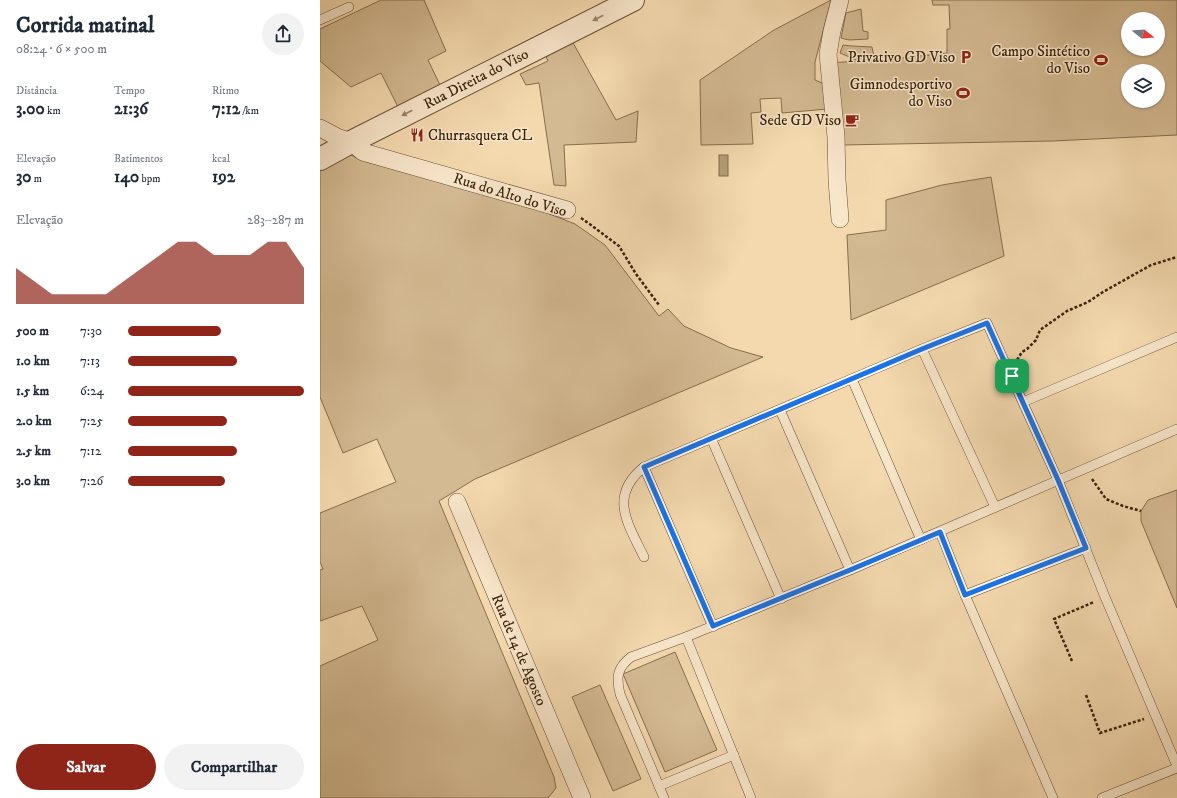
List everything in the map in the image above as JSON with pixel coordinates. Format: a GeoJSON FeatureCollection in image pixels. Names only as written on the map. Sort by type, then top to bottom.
{"type":"FeatureCollection","features":[{"type":"Feature","properties":{"kind":"street","name":"Rua Direita do Viso"},"geometry":{"type":"LineString","coordinates":[[320,159],[633,0]]}},
{"type":"Feature","properties":{"kind":"street"},"geometry":{"type":"LineString","coordinates":[[840,0],[828,54],[836,137],[840,219]]}},
{"type":"Feature","properties":{"kind":"street","name":"Rua do Alto do Viso"},"geometry":{"type":"LineString","coordinates":[[320,128],[337,137],[351,142],[363,152],[567,210]]}},
{"type":"Feature","properties":{"kind":"street","name":"Rua de 14 de Agosto"},"geometry":{"type":"LineString","coordinates":[[457,502],[582,798]]}},
{"type":"Feature","properties":{"kind":"lane"},"geometry":{"type":"LineString","coordinates":[[320,20],[349,7]]}},
{"type":"Feature","properties":{"kind":"lane"},"geometry":{"type":"LineString","coordinates":[[644,557],[624,513],[623,496],[632,478],[644,467],[987,323],[1058,480],[1105,597],[1177,767],[1102,798]]}},
{"type":"Feature","properties":{"kind":"lane"},"geometry":{"type":"LineString","coordinates":[[1023,402],[1177,337]]}},
{"type":"Feature","properties":{"kind":"lane"},"geometry":{"type":"LineString","coordinates":[[922,349],[995,507]]}},
{"type":"Feature","properties":{"kind":"lane"},"geometry":{"type":"LineString","coordinates":[[852,379],[920,540]]}},
{"type":"Feature","properties":{"kind":"lane"},"geometry":{"type":"LineString","coordinates":[[780,410],[850,570]]}},
{"type":"Feature","properties":{"kind":"lane"},"geometry":{"type":"LineString","coordinates":[[664,798],[620,694],[618,672],[623,663],[631,657],[781,599],[1177,429]]}},
{"type":"Feature","properties":{"kind":"lane"},"geometry":{"type":"LineString","coordinates":[[711,438],[781,599]]}},
{"type":"Feature","properties":{"kind":"lane"},"geometry":{"type":"LineString","coordinates":[[644,467],[713,626]]}},
{"type":"Feature","properties":{"kind":"lane"},"geometry":{"type":"LineString","coordinates":[[940,532],[965,595],[1053,798]]}},
{"type":"Feature","properties":{"kind":"lane"},"geometry":{"type":"LineString","coordinates":[[965,595],[1086,548]]}},
{"type":"Feature","properties":{"kind":"lane"},"geometry":{"type":"LineString","coordinates":[[686,637],[751,798]]}},
{"type":"Feature","properties":{"kind":"lane"},"geometry":{"type":"LineString","coordinates":[[659,786],[734,755]]}},
{"type":"Feature","properties":{"kind":"path","name":"Rua do Alto do Viso"},"geometry":{"type":"LineString","coordinates":[[567,210],[591,225],[618,246],[659,305]]}},
{"type":"Feature","properties":{"kind":"path"},"geometry":{"type":"LineString","coordinates":[[1012,376],[1014,366],[1022,352],[1036,340],[1040,330],[1066,311],[1088,302],[1151,265],[1177,257]]}},
{"type":"Feature","properties":{"kind":"path"},"geometry":{"type":"LineString","coordinates":[[1085,469],[1106,499],[1141,511]]}},
{"type":"Feature","properties":{"kind":"path"},"geometry":{"type":"LineString","coordinates":[[1072,661],[1054,619],[1105,597]]}},
{"type":"Feature","properties":{"kind":"path"},"geometry":{"type":"LineString","coordinates":[[1086,696],[1100,733],[1156,715]]}},
{"type":"Feature","properties":{"kind":"shaded area"},"geometry":{"type":"Polygon","coordinates":[[[381,0],[424,0],[446,51],[428,60],[440,85],[398,107],[381,73],[351,87],[320,61],[320,29],[381,0]]]}},
{"type":"Feature","properties":{"kind":"shaded area"},"geometry":{"type":"Polygon","coordinates":[[[831,0],[815,62],[815,80],[822,83],[827,109],[782,113],[781,98],[760,99],[761,112],[751,113],[753,144],[701,145],[700,80],[774,30],[831,0]]]}},
{"type":"Feature","properties":{"kind":"shaded area"},"geometry":{"type":"Polygon","coordinates":[[[932,0],[1177,0],[1177,135],[1053,141],[842,145],[828,63],[859,61],[840,53],[843,45],[872,47],[875,61],[947,53],[947,29],[950,29],[949,5],[933,5],[932,0]]]}},
{"type":"Feature","properties":{"kind":"shaded area"},"geometry":{"type":"Polygon","coordinates":[[[861,9],[863,31],[868,32],[868,39],[849,40],[841,38],[846,13],[861,9]]]}},
{"type":"Feature","properties":{"kind":"shaded area"},"geometry":{"type":"Polygon","coordinates":[[[572,41],[616,120],[638,111],[636,142],[564,145],[566,186],[554,185],[539,83],[526,85],[520,74],[548,61],[545,54],[572,41]]]}},
{"type":"Feature","properties":{"kind":"shaded area"},"geometry":{"type":"Polygon","coordinates":[[[346,153],[367,162],[450,183],[547,213],[575,224],[605,245],[659,316],[668,309],[684,326],[731,348],[763,357],[475,479],[439,501],[554,777],[556,788],[548,798],[320,798],[320,666],[378,640],[362,606],[320,621],[320,570],[323,569],[320,562],[320,513],[396,482],[377,439],[343,453],[320,397],[320,168],[346,153]]]}},
{"type":"Feature","properties":{"kind":"shaded area"},"geometry":{"type":"Polygon","coordinates":[[[719,155],[728,155],[728,176],[719,176],[719,155]]]}},
{"type":"Feature","properties":{"kind":"shaded area"},"geometry":{"type":"Polygon","coordinates":[[[991,177],[1004,256],[851,320],[847,235],[886,230],[886,200],[942,185],[991,177]]]}},
{"type":"Feature","properties":{"kind":"shaded area"},"geometry":{"type":"Polygon","coordinates":[[[1177,490],[1177,608],[1141,521],[1141,511],[1148,500],[1177,490]]]}},
{"type":"Feature","properties":{"kind":"shaded area"},"geometry":{"type":"Polygon","coordinates":[[[675,652],[717,750],[665,772],[623,674],[675,652]]]}},
{"type":"Feature","properties":{"kind":"shaded area"},"geometry":{"type":"Polygon","coordinates":[[[600,685],[641,779],[613,791],[572,697],[600,685]]]}},
{"type":"Feature","properties":{"kind":"place","name":"Privativo GD Viso"},"geometry":{"type":"Point","coordinates":[966,57]}},
{"type":"Feature","properties":{"kind":"place","name":"Campo Sintético do Viso"},"geometry":{"type":"Point","coordinates":[1101,60]}},
{"type":"Feature","properties":{"kind":"place","name":"Gimnodesportivo do Viso"},"geometry":{"type":"Point","coordinates":[963,93]}},
{"type":"Feature","properties":{"kind":"place","name":"Sede GD Viso"},"geometry":{"type":"Point","coordinates":[852,120]}},
{"type":"Feature","properties":{"kind":"place","name":"Churrasquera CL"},"geometry":{"type":"Point","coordinates":[417,135]}},
{"type":"Feature","properties":{"kind":"route"},"geometry":{"type":"LineString","coordinates":[[987,323],[1012,376],[1086,548],[965,595],[940,532],[713,626],[644,467],[987,323]]}}]}
